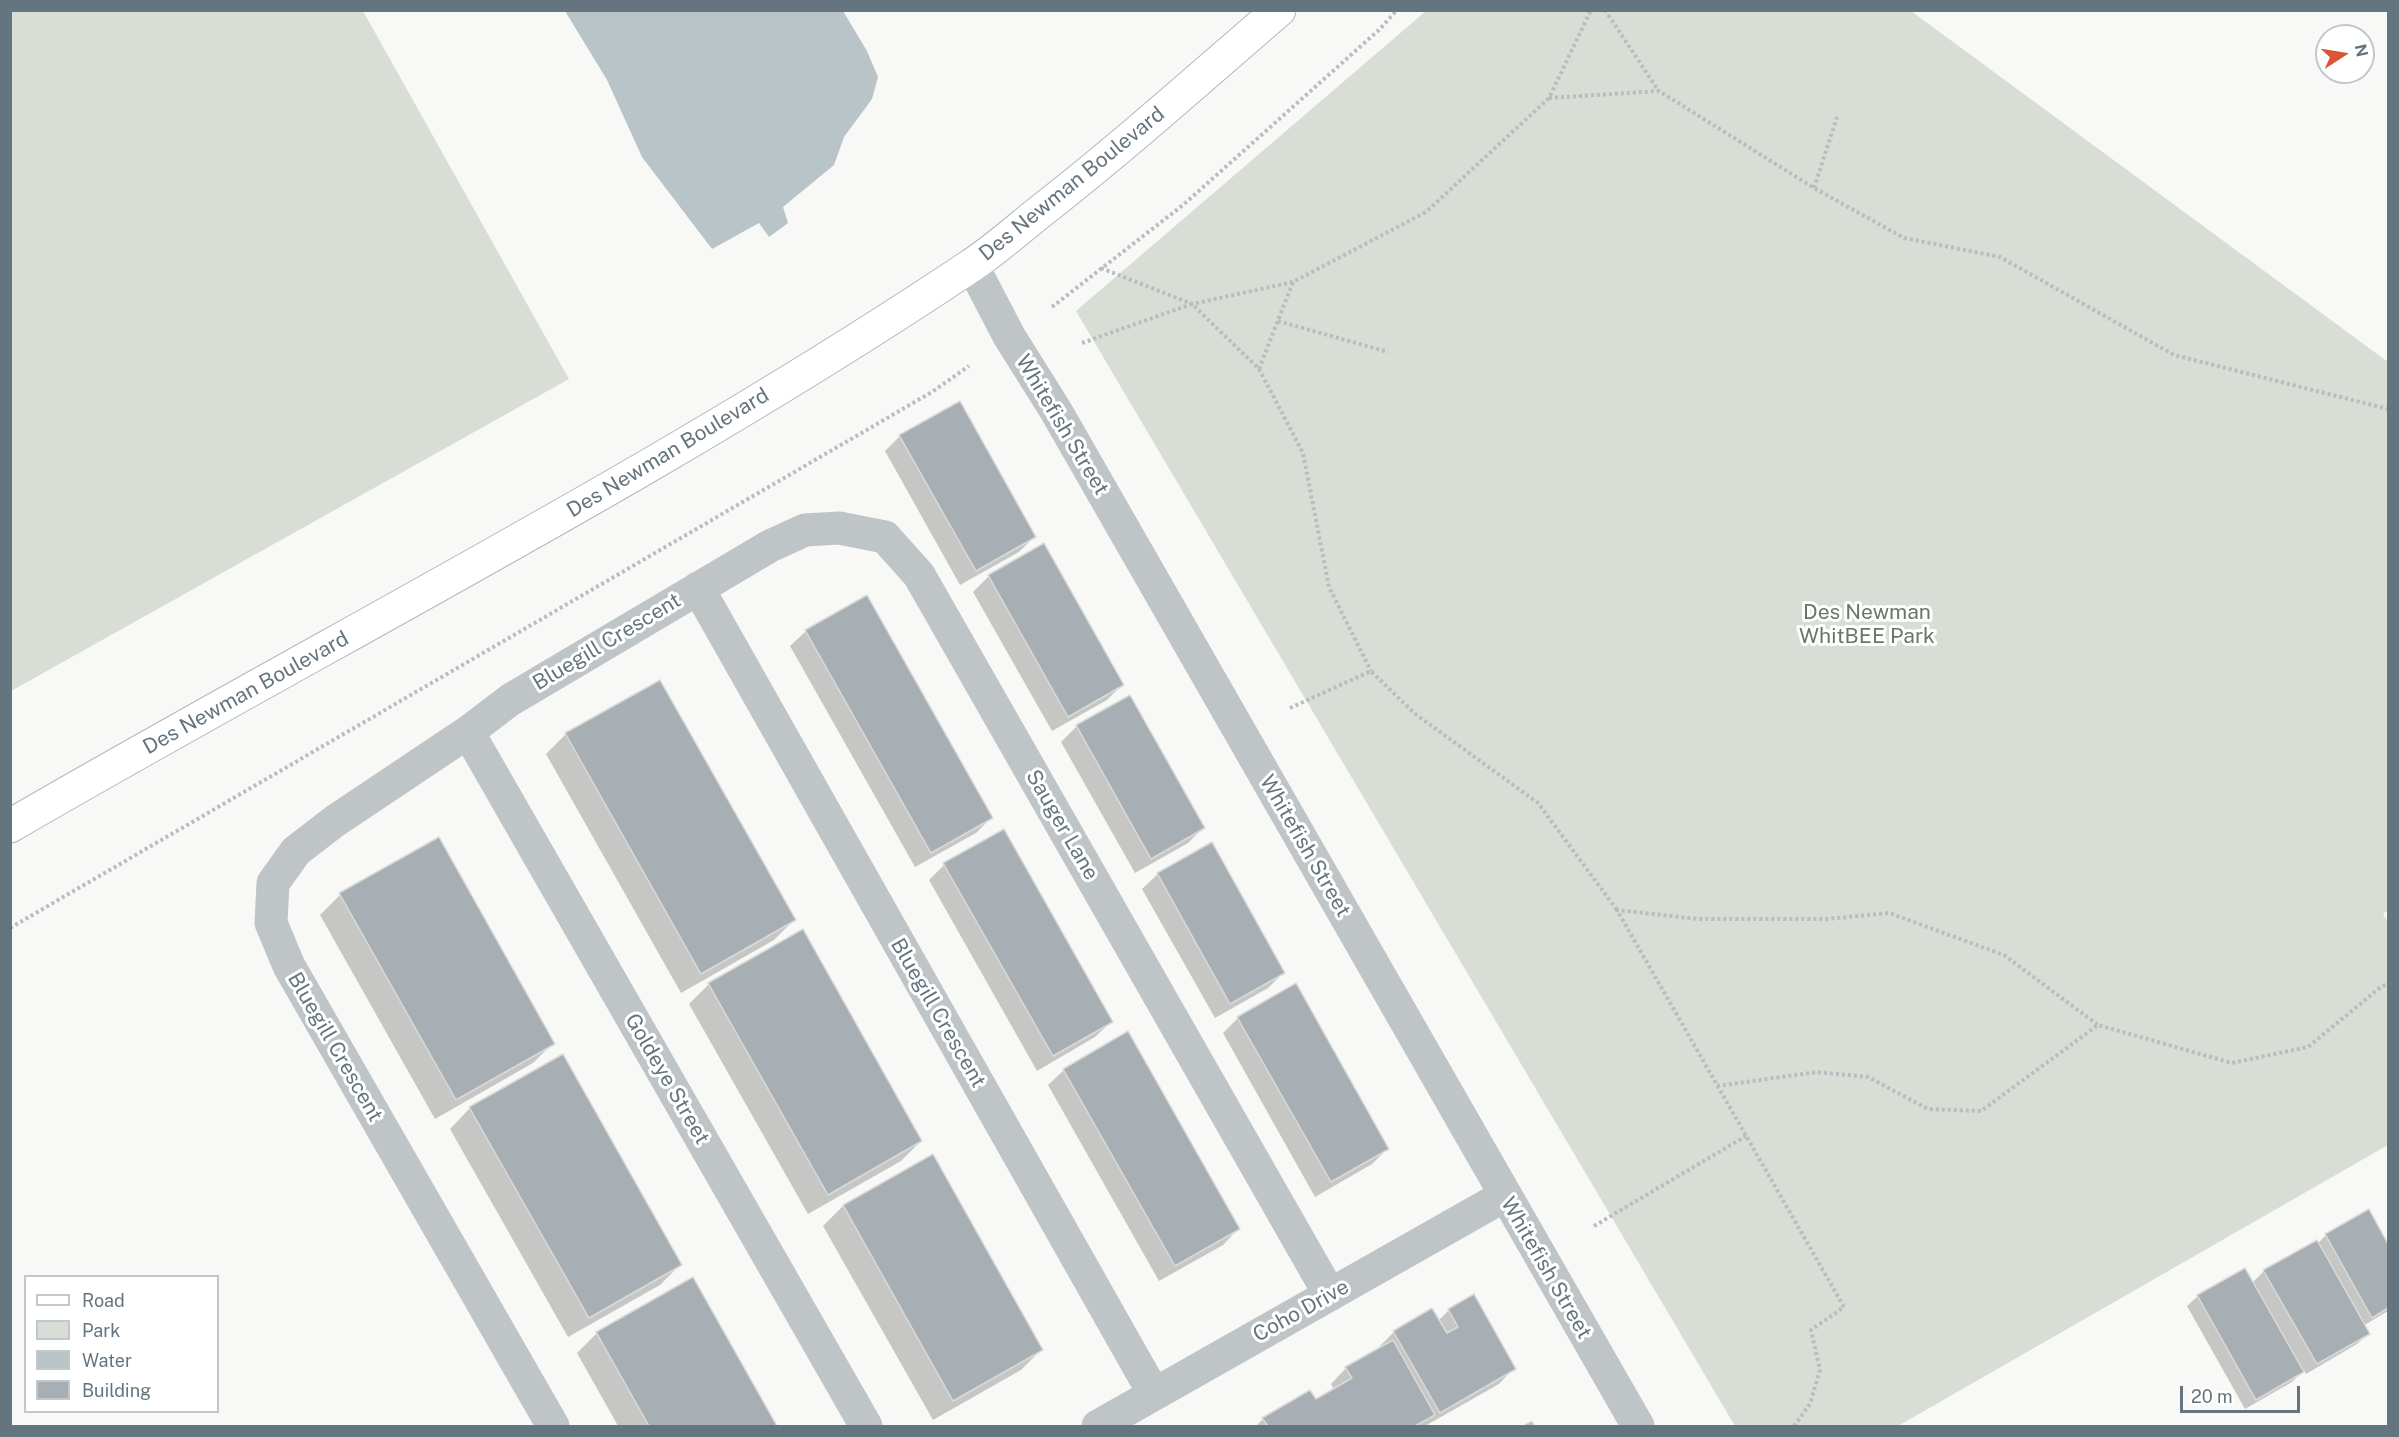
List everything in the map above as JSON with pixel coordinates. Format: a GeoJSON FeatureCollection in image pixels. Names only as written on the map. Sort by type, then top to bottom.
{"type":"FeatureCollection","features":[{"type":"Feature","properties":{"kind":"street","name":"Des Newman Boulevard"},"geometry":{"type":"LineString","coordinates":[[10,826],[312,655],[534,533],[817,364],[972,265],[1082,179],[1279,10]]}},
{"type":"Feature","properties":{"kind":"street","name":"Whitefish Street"},"geometry":{"type":"LineString","coordinates":[[972,265],[1009,336],[1068,432],[1504,1196],[1638,1426]]}},
{"type":"Feature","properties":{"kind":"street","name":"Sauger Lane"},"geometry":{"type":"LineString","coordinates":[[698,588],[770,546],[806,530],[838,528],[885,537],[919,575],[1330,1295]]}},
{"type":"Feature","properties":{"kind":"street","name":"Bluegill Crescent"},"geometry":{"type":"LineString","coordinates":[[553,1426],[289,966],[271,923],[273,883],[296,851],[335,821],[468,732],[510,700],[698,588],[1154,1394]]}},
{"type":"Feature","properties":{"kind":"street","name":"Goldeye Street"},"geometry":{"type":"LineString","coordinates":[[468,732],[866,1426]]}},
{"type":"Feature","properties":{"kind":"street","name":"Coho Drive"},"geometry":{"type":"LineString","coordinates":[[1098,1426],[1504,1196]]}},
{"type":"Feature","properties":{"kind":"path"},"geometry":{"type":"LineString","coordinates":[[1052,307],[1183,204],[1379,30],[1397,10]]}},
{"type":"Feature","properties":{"kind":"path"},"geometry":{"type":"LineString","coordinates":[[1082,343],[1192,304],[1293,282],[1426,212],[1549,98],[1591,10]]}},
{"type":"Feature","properties":{"kind":"path"},"geometry":{"type":"LineString","coordinates":[[1605,10],[1659,91],[1814,188],[1904,238],[2000,257],[2174,355],[2388,409]]}},
{"type":"Feature","properties":{"kind":"path"},"geometry":{"type":"LineString","coordinates":[[1549,98],[1659,91]]}},
{"type":"Feature","properties":{"kind":"path"},"geometry":{"type":"LineString","coordinates":[[1814,188],[1837,117]]}},
{"type":"Feature","properties":{"kind":"path"},"geometry":{"type":"LineString","coordinates":[[1101,268],[1192,304],[1259,369],[1303,453],[1329,587],[1371,671],[1414,712],[1539,802],[1617,910],[1844,1307],[1811,1330],[1820,1370],[1810,1404],[1794,1426]]}},
{"type":"Feature","properties":{"kind":"path"},"geometry":{"type":"LineString","coordinates":[[1259,369],[1293,282]]}},
{"type":"Feature","properties":{"kind":"path"},"geometry":{"type":"LineString","coordinates":[[1278,321],[1388,352]]}},
{"type":"Feature","properties":{"kind":"path"},"geometry":{"type":"LineString","coordinates":[[10,928],[933,392],[969,366]]}},
{"type":"Feature","properties":{"kind":"path"},"geometry":{"type":"LineString","coordinates":[[1290,708],[1371,671]]}},
{"type":"Feature","properties":{"kind":"path"},"geometry":{"type":"LineString","coordinates":[[1617,910],[1698,919],[1827,919],[1889,913],[2004,955],[2098,1025],[2232,1063],[2308,1047],[2382,986],[2388,984]]}},
{"type":"Feature","properties":{"kind":"path"},"geometry":{"type":"LineString","coordinates":[[1717,1086],[1817,1072],[1868,1077],[1928,1109],[1981,1111],[2098,1025]]}},
{"type":"Feature","properties":{"kind":"path"},"geometry":{"type":"LineString","coordinates":[[1594,1226],[1746,1136]]}},
{"type":"Feature","properties":{"kind":"green space"},"geometry":{"type":"Polygon","coordinates":[[[11,10],[363,11],[569,379],[11,691],[11,10]]]}},
{"type":"Feature","properties":{"kind":"green space","name":"Des Newman WhitBEE Park"},"geometry":{"type":"Polygon","coordinates":[[[1426,11],[1911,11],[2388,362],[2388,910],[2383,914],[2388,922],[2388,1145],[1898,1426],[1735,1426],[1076,311],[1426,11]]]}},
{"type":"Feature","properties":{"kind":"water"},"geometry":{"type":"Polygon","coordinates":[[[565,11],[843,11],[867,51],[878,77],[872,99],[844,137],[834,165],[783,207],[788,223],[769,237],[759,223],[712,249],[642,157],[607,80],[565,11]]]}},
{"type":"Feature","properties":{"kind":"building"},"geometry":{"type":"Polygon","coordinates":[[[960,401],[1036,537],[976,571],[899,435],[960,401]]]}},
{"type":"Feature","properties":{"kind":"building"},"geometry":{"type":"Polygon","coordinates":[[[1044,543],[1124,685],[1068,717],[988,575],[1044,543]]]}},
{"type":"Feature","properties":{"kind":"building"},"geometry":{"type":"Polygon","coordinates":[[[867,595],[993,818],[931,853],[805,630],[867,595]]]}},
{"type":"Feature","properties":{"kind":"building"},"geometry":{"type":"Polygon","coordinates":[[[660,680],[796,920],[701,974],[565,733],[660,680]]]}},
{"type":"Feature","properties":{"kind":"building"},"geometry":{"type":"Polygon","coordinates":[[[1130,695],[1205,828],[1151,859],[1076,725],[1130,695]]]}},
{"type":"Feature","properties":{"kind":"building"},"geometry":{"type":"Polygon","coordinates":[[[1004,829],[1113,1022],[1053,1056],[943,863],[1004,829]]]}},
{"type":"Feature","properties":{"kind":"building"},"geometry":{"type":"Polygon","coordinates":[[[439,837],[555,1044],[456,1100],[339,893],[439,837]]]}},
{"type":"Feature","properties":{"kind":"building"},"geometry":{"type":"Polygon","coordinates":[[[1212,842],[1285,973],[1230,1004],[1157,873],[1212,842]]]}},
{"type":"Feature","properties":{"kind":"building"},"geometry":{"type":"Polygon","coordinates":[[[803,929],[922,1141],[828,1195],[708,983],[803,929]]]}},
{"type":"Feature","properties":{"kind":"building"},"geometry":{"type":"Polygon","coordinates":[[[1296,983],[1389,1149],[1331,1182],[1237,1017],[1296,983]]]}},
{"type":"Feature","properties":{"kind":"building"},"geometry":{"type":"Polygon","coordinates":[[[1128,1031],[1240,1229],[1175,1266],[1063,1069],[1128,1031]]]}},
{"type":"Feature","properties":{"kind":"building"},"geometry":{"type":"Polygon","coordinates":[[[563,1054],[682,1265],[589,1318],[469,1107],[563,1054]]]}},
{"type":"Feature","properties":{"kind":"building"},"geometry":{"type":"Polygon","coordinates":[[[933,1154],[1043,1350],[953,1401],[843,1205],[933,1154]]]}},
{"type":"Feature","properties":{"kind":"building"},"geometry":{"type":"Polygon","coordinates":[[[2369,1209],[2388,1244],[2388,1308],[2372,1318],[2325,1234],[2369,1209]]]}},
{"type":"Feature","properties":{"kind":"building"},"geometry":{"type":"Polygon","coordinates":[[[2317,1240],[2370,1334],[2317,1364],[2263,1270],[2317,1240]]]}},
{"type":"Feature","properties":{"kind":"building"},"geometry":{"type":"Polygon","coordinates":[[[2245,1268],[2304,1372],[2256,1400],[2197,1295],[2245,1268]]]}},
{"type":"Feature","properties":{"kind":"building"},"geometry":{"type":"Polygon","coordinates":[[[693,1277],[777,1426],[649,1426],[596,1332],[693,1277]]]}},
{"type":"Feature","properties":{"kind":"building"},"geometry":{"type":"Polygon","coordinates":[[[1474,1294],[1516,1369],[1440,1413],[1393,1331],[1432,1308],[1447,1333],[1458,1327],[1448,1309],[1474,1294]]]}},
{"type":"Feature","properties":{"kind":"building"},"geometry":{"type":"Polygon","coordinates":[[[1393,1340],[1435,1415],[1415,1426],[1268,1426],[1262,1418],[1310,1390],[1316,1399],[1352,1378],[1345,1367],[1393,1340]]]}}]}
